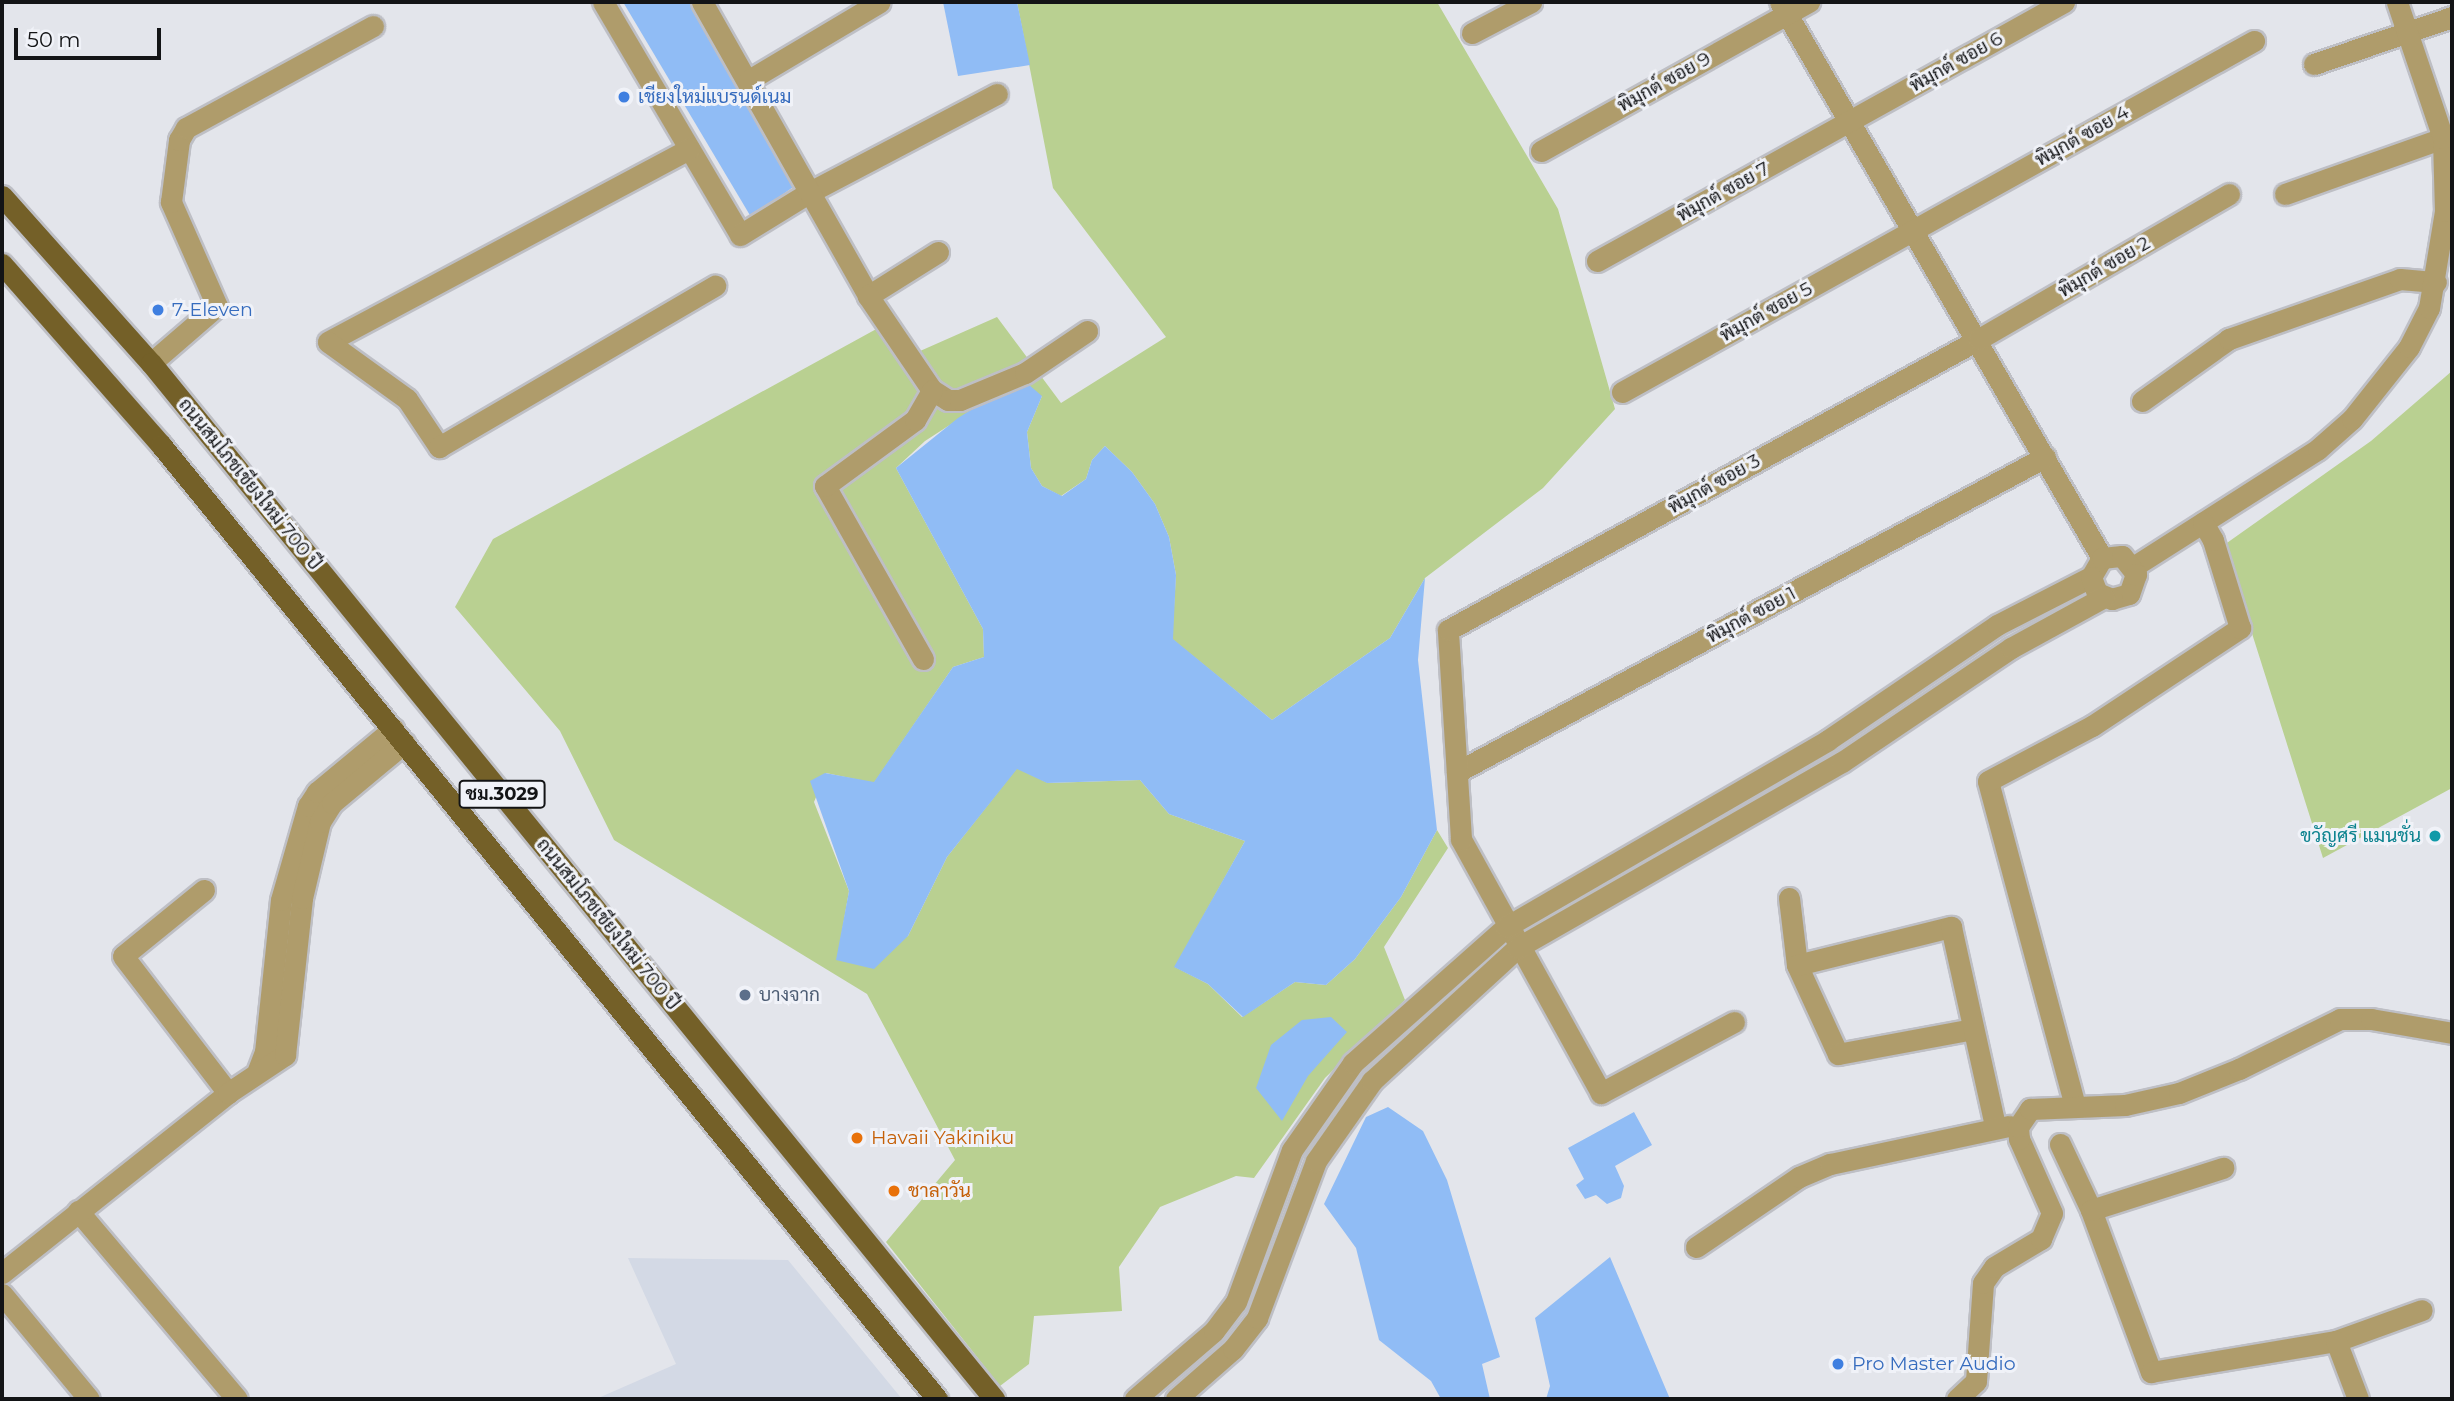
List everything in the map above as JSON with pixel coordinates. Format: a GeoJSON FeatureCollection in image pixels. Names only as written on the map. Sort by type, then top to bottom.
{"type":"FeatureCollection","features":[{"type":"Feature","properties":{"kind":"main road","name":"ถนนสมโภชเชียงใหม่ 700 ปี"},"geometry":{"type":"LineString","coordinates":[[2,196],[151,363],[994,1399]]}},
{"type":"Feature","properties":{"kind":"main road","name":"ชม.3029"},"geometry":{"type":"LineString","coordinates":[[2,264],[160,445],[937,1399]]}},
{"type":"Feature","properties":{"kind":"street"},"geometry":{"type":"LineString","coordinates":[[603,2],[740,235],[810,192],[997,94]]}},
{"type":"Feature","properties":{"kind":"street"},"geometry":{"type":"LineString","coordinates":[[702,2],[749,80],[868,296],[932,390],[948,400],[960,400],[1025,373],[1087,331]]}},
{"type":"Feature","properties":{"kind":"street"},"geometry":{"type":"LineString","coordinates":[[749,80],[880,2]]}},
{"type":"Feature","properties":{"kind":"street"},"geometry":{"type":"LineString","coordinates":[[1472,33],[1531,2]]}},
{"type":"Feature","properties":{"kind":"street","name":"พิมุกต์ ซอย 9"},"geometry":{"type":"LineString","coordinates":[[1541,150],[1783,8],[1809,2]]}},
{"type":"Feature","properties":{"kind":"street","name":"พิมุกต์ ซอย 6"},"geometry":{"type":"LineString","coordinates":[[1849,122],[2063,2]]}},
{"type":"Feature","properties":{"kind":"street"},"geometry":{"type":"LineString","coordinates":[[2133,566],[2318,449],[2352,419],[2409,347],[2436,282],[2445,211],[2448,136],[2397,2]]}},
{"type":"Feature","properties":{"kind":"street"},"geometry":{"type":"LineString","coordinates":[[1783,8],[1910,232],[1979,339],[2102,558]]}},
{"type":"Feature","properties":{"kind":"street"},"geometry":{"type":"LineString","coordinates":[[2314,64],[2452,17]]}},
{"type":"Feature","properties":{"kind":"street"},"geometry":{"type":"LineString","coordinates":[[151,363],[217,306],[171,202],[179,140],[186,128],[373,26]]}},
{"type":"Feature","properties":{"kind":"street","name":"พิมุกต์ ซอย 4"},"geometry":{"type":"LineString","coordinates":[[1910,232],[2253,41]]}},
{"type":"Feature","properties":{"kind":"street","name":"พิมุกต์ ซอย 7"},"geometry":{"type":"LineString","coordinates":[[1597,261],[1849,122]]}},
{"type":"Feature","properties":{"kind":"street"},"geometry":{"type":"LineString","coordinates":[[2285,194],[2448,136]]}},
{"type":"Feature","properties":{"kind":"street"},"geometry":{"type":"LineString","coordinates":[[689,149],[328,342],[407,399],[439,447],[716,286]]}},
{"type":"Feature","properties":{"kind":"street","name":"พิมุกต์ ซอย 2"},"geometry":{"type":"LineString","coordinates":[[1979,339],[2230,194]]}},
{"type":"Feature","properties":{"kind":"street","name":"พิมุกต์ ซอย 5"},"geometry":{"type":"LineString","coordinates":[[1622,392],[1910,232]]}},
{"type":"Feature","properties":{"kind":"street"},"geometry":{"type":"LineString","coordinates":[[868,296],[939,252]]}},
{"type":"Feature","properties":{"kind":"street"},"geometry":{"type":"LineString","coordinates":[[2142,401],[2229,339],[2400,279],[2436,282]]}},
{"type":"Feature","properties":{"kind":"street","name":"พิมุกต์ ซอย 3"},"geometry":{"type":"LineString","coordinates":[[1457,772],[1448,630],[1979,339]]}},
{"type":"Feature","properties":{"kind":"street"},"geometry":{"type":"LineString","coordinates":[[923,659],[825,486],[915,420],[932,390]]}},
{"type":"Feature","properties":{"kind":"street","name":"พิมุกต์ ซอย 1"},"geometry":{"type":"LineString","coordinates":[[1457,772],[2045,457]]}},
{"type":"Feature","properties":{"kind":"street"},"geometry":{"type":"LineString","coordinates":[[2075,1106],[1988,781],[2092,726],[2240,628],[2213,540],[2203,523]]}},
{"type":"Feature","properties":{"kind":"street"},"geometry":{"type":"LineString","coordinates":[[1135,1399],[1205,1340],[1229,1312],[1292,1150],[1353,1063],[1506,927],[1828,740],[1997,625],[2091,577],[2102,558],[2117,555],[2133,566],[2136,580],[2129,594],[2104,597],[2011,648],[1842,762],[1517,948],[1372,1081],[1315,1161],[1257,1318],[1233,1349],[1176,1399]]}},
{"type":"Feature","properties":{"kind":"street"},"geometry":{"type":"LineString","coordinates":[[2091,577],[2095,589],[2104,597]]}},
{"type":"Feature","properties":{"kind":"street"},"geometry":{"type":"LineString","coordinates":[[1899,691],[1914,713]]}},
{"type":"Feature","properties":{"kind":"street"},"geometry":{"type":"LineString","coordinates":[[2,1273],[228,1093],[258,1070],[285,1055],[302,898],[320,822],[332,803],[398,736]]}},
{"type":"Feature","properties":{"kind":"street"},"geometry":{"type":"LineString","coordinates":[[1457,772],[1461,839],[1517,948],[1601,1093],[1734,1022]]}},
{"type":"Feature","properties":{"kind":"street"},"geometry":{"type":"LineString","coordinates":[[1710,807],[1723,830]]}},
{"type":"Feature","properties":{"kind":"street"},"geometry":{"type":"LineString","coordinates":[[204,890],[123,956],[228,1093]]}},
{"type":"Feature","properties":{"kind":"street"},"geometry":{"type":"LineString","coordinates":[[1789,898],[1797,965],[1838,1055],[1973,1029]]}},
{"type":"Feature","properties":{"kind":"street"},"geometry":{"type":"LineString","coordinates":[[1797,965],[1951,927],[1994,1126]]}},
{"type":"Feature","properties":{"kind":"street"},"geometry":{"type":"LineString","coordinates":[[2018,1127],[2030,1109],[2125,1105],[2179,1093],[2239,1069],[2340,1019],[2371,1018],[2452,1033]]}},
{"type":"Feature","properties":{"kind":"street"},"geometry":{"type":"LineString","coordinates":[[1696,1247],[1799,1177],[1830,1164],[1994,1126],[2018,1127]]}},
{"type":"Feature","properties":{"kind":"street"},"geometry":{"type":"LineString","coordinates":[[1957,1399],[1976,1381],[1983,1283],[1994,1267],[2041,1239],[2052,1213],[2018,1127]]}},
{"type":"Feature","properties":{"kind":"street"},"geometry":{"type":"LineString","coordinates":[[2060,1144],[2091,1210],[2151,1372],[2336,1341],[2423,1310]]}},
{"type":"Feature","properties":{"kind":"street"},"geometry":{"type":"LineString","coordinates":[[2091,1210],[2223,1168]]}},
{"type":"Feature","properties":{"kind":"street"},"geometry":{"type":"LineString","coordinates":[[78,1212],[237,1399]]}},
{"type":"Feature","properties":{"kind":"street"},"geometry":{"type":"LineString","coordinates":[[1259,1238],[1284,1247]]}},
{"type":"Feature","properties":{"kind":"street"},"geometry":{"type":"LineString","coordinates":[[2,1294],[89,1399]]}},
{"type":"Feature","properties":{"kind":"street"},"geometry":{"type":"LineString","coordinates":[[2336,1341],[2358,1399]]}},
{"type":"Feature","properties":{"kind":"shaded area"},"geometry":{"type":"Polygon","coordinates":[[[628,1258],[788,1260],[902,1399],[596,1399],[676,1364],[628,1258]]]}},
{"type":"Feature","properties":{"kind":"green space"},"geometry":{"type":"Polygon","coordinates":[[[1017,2],[1437,2],[1558,209],[1615,409],[1543,488],[1425,578],[1390,638],[1272,720],[1172,639],[1176,575],[1169,537],[1155,504],[1132,472],[1105,446],[1092,460],[1086,479],[1061,496],[1042,486],[1031,468],[1027,432],[1042,396],[993,397],[925,441],[896,468],[983,629],[984,657],[953,667],[874,783],[826,773],[814,802],[849,891],[837,960],[908,936],[947,857],[1017,768],[1048,783],[1140,780],[1169,814],[1245,841],[1175,967],[1208,984],[1242,1017],[1295,982],[1326,985],[1355,959],[1401,897],[1437,830],[1448,848],[1384,947],[1405,1000],[1325,1078],[1254,1178],[1236,1176],[1160,1207],[1119,1267],[1122,1311],[1034,1316],[1029,1364],[1000,1386],[886,1242],[955,1160],[867,994],[614,840],[560,731],[455,607],[493,539],[880,327],[902,359],[997,317],[1061,403],[1166,337],[1053,188],[1017,2]]]}},
{"type":"Feature","properties":{"kind":"green space"},"geometry":{"type":"Polygon","coordinates":[[[2452,371],[2452,788],[2323,858],[2224,545],[2371,441],[2452,371]]]}},
{"type":"Feature","properties":{"kind":"water"},"geometry":{"type":"Polygon","coordinates":[[[623,2],[689,2],[796,185],[751,217],[623,2]]]}},
{"type":"Feature","properties":{"kind":"water"},"geometry":{"type":"Polygon","coordinates":[[[943,2],[1017,2],[1030,65],[958,76],[943,2]]]}},
{"type":"Feature","properties":{"kind":"water"},"geometry":{"type":"Polygon","coordinates":[[[1028,384],[1042,396],[1027,432],[1031,468],[1042,486],[1062,496],[1086,479],[1092,460],[1105,446],[1132,472],[1155,504],[1169,537],[1176,575],[1173,639],[1272,720],[1390,638],[1425,578],[1418,660],[1437,830],[1401,897],[1355,959],[1326,985],[1295,982],[1243,1017],[1208,984],[1174,967],[1245,841],[1169,814],[1140,780],[1047,783],[1017,769],[947,857],[908,936],[874,969],[836,960],[849,891],[810,781],[825,773],[874,782],[953,667],[984,657],[983,629],[896,468],[958,418],[992,397],[1028,384]]]}},
{"type":"Feature","properties":{"kind":"water"},"geometry":{"type":"Polygon","coordinates":[[[1331,1017],[1347,1032],[1308,1076],[1282,1121],[1256,1088],[1271,1045],[1302,1020],[1331,1017]]]}},
{"type":"Feature","properties":{"kind":"water"},"geometry":{"type":"Polygon","coordinates":[[[1388,1107],[1423,1131],[1447,1180],[1500,1357],[1482,1364],[1490,1399],[1441,1399],[1431,1381],[1379,1340],[1356,1248],[1324,1204],[1366,1117],[1388,1107]]]}},
{"type":"Feature","properties":{"kind":"water"},"geometry":{"type":"Polygon","coordinates":[[[1634,1112],[1652,1145],[1615,1166],[1624,1186],[1621,1198],[1607,1204],[1596,1195],[1585,1199],[1576,1185],[1584,1179],[1568,1148],[1634,1112]]]}},
{"type":"Feature","properties":{"kind":"water"},"geometry":{"type":"Polygon","coordinates":[[[1610,1257],[1670,1399],[1546,1399],[1550,1386],[1535,1318],[1610,1257]]]}},
{"type":"Feature","properties":{"kind":"place","name":"เชียงใหม่แบรนด์เนม"},"geometry":{"type":"Point","coordinates":[624,97]}},
{"type":"Feature","properties":{"kind":"place","name":"7-Eleven"},"geometry":{"type":"Point","coordinates":[158,310]}},
{"type":"Feature","properties":{"kind":"place","name":"ขวัญศรี แมนชั่น"},"geometry":{"type":"Point","coordinates":[2435,836]}},
{"type":"Feature","properties":{"kind":"place","name":"บางจาก"},"geometry":{"type":"Point","coordinates":[745,995]}},
{"type":"Feature","properties":{"kind":"place","name":"Havaii Yakiniku"},"geometry":{"type":"Point","coordinates":[857,1138]}},
{"type":"Feature","properties":{"kind":"place","name":"ชาลาวัน"},"geometry":{"type":"Point","coordinates":[894,1191]}},
{"type":"Feature","properties":{"kind":"place","name":"Pro Master Audio"},"geometry":{"type":"Point","coordinates":[1838,1364]}}]}
